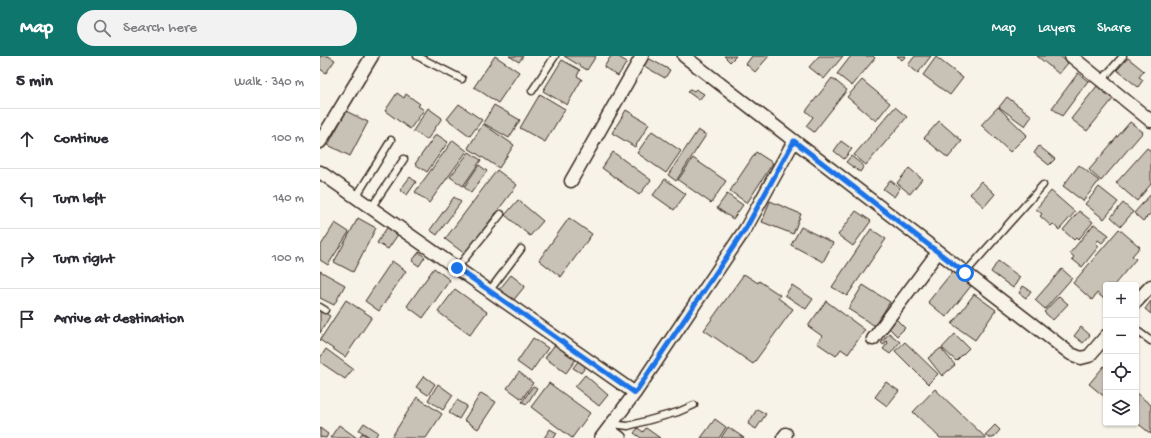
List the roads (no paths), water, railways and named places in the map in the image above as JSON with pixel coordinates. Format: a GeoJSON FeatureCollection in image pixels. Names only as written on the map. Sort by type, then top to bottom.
{"type":"FeatureCollection","features":[{"type":"Feature","properties":{"kind":"street"},"geometry":{"type":"LineString","coordinates":[[320,142],[372,56]]}},
{"type":"Feature","properties":{"kind":"street"},"geometry":{"type":"LineString","coordinates":[[571,181],[642,56]]}},
{"type":"Feature","properties":{"kind":"street"},"geometry":{"type":"LineString","coordinates":[[684,56],[1071,354],[1081,358],[1089,356],[1103,340]]}},
{"type":"Feature","properties":{"kind":"street"},"geometry":{"type":"LineString","coordinates":[[1071,56],[1151,121]]}},
{"type":"Feature","properties":{"kind":"street"},"geometry":{"type":"LineString","coordinates":[[620,438],[606,430],[635,393],[746,228],[794,141]]}},
{"type":"Feature","properties":{"kind":"street"},"geometry":{"type":"LineString","coordinates":[[320,172],[635,393]]}},
{"type":"Feature","properties":{"kind":"street"},"geometry":{"type":"LineString","coordinates":[[873,339],[938,252]]}},
{"type":"Feature","properties":{"kind":"street"},"geometry":{"type":"LineString","coordinates":[[1139,299],[1151,286]]}},
{"type":"Feature","properties":{"kind":"lane"},"geometry":{"type":"LineString","coordinates":[[417,56],[462,79]]}},
{"type":"Feature","properties":{"kind":"lane"},"geometry":{"type":"LineString","coordinates":[[532,91],[555,56]]}},
{"type":"Feature","properties":{"kind":"lane"},"geometry":{"type":"LineString","coordinates":[[1102,80],[1123,56]]}},
{"type":"Feature","properties":{"kind":"lane"},"geometry":{"type":"LineString","coordinates":[[356,197],[391,140]]}},
{"type":"Feature","properties":{"kind":"lane"},"geometry":{"type":"LineString","coordinates":[[371,208],[404,159]]}},
{"type":"Feature","properties":{"kind":"lane"},"geometry":{"type":"LineString","coordinates":[[965,273],[1043,185]]}},
{"type":"Feature","properties":{"kind":"lane"},"geometry":{"type":"LineString","coordinates":[[457,268],[501,214]]}},
{"type":"Feature","properties":{"kind":"lane"},"geometry":{"type":"LineString","coordinates":[[490,290],[521,249]]}},
{"type":"Feature","properties":{"kind":"lane"},"geometry":{"type":"LineString","coordinates":[[1139,332],[1151,341]]}},
{"type":"Feature","properties":{"kind":"lane"},"geometry":{"type":"LineString","coordinates":[[606,430],[628,426],[678,412],[694,405]]}}]}
